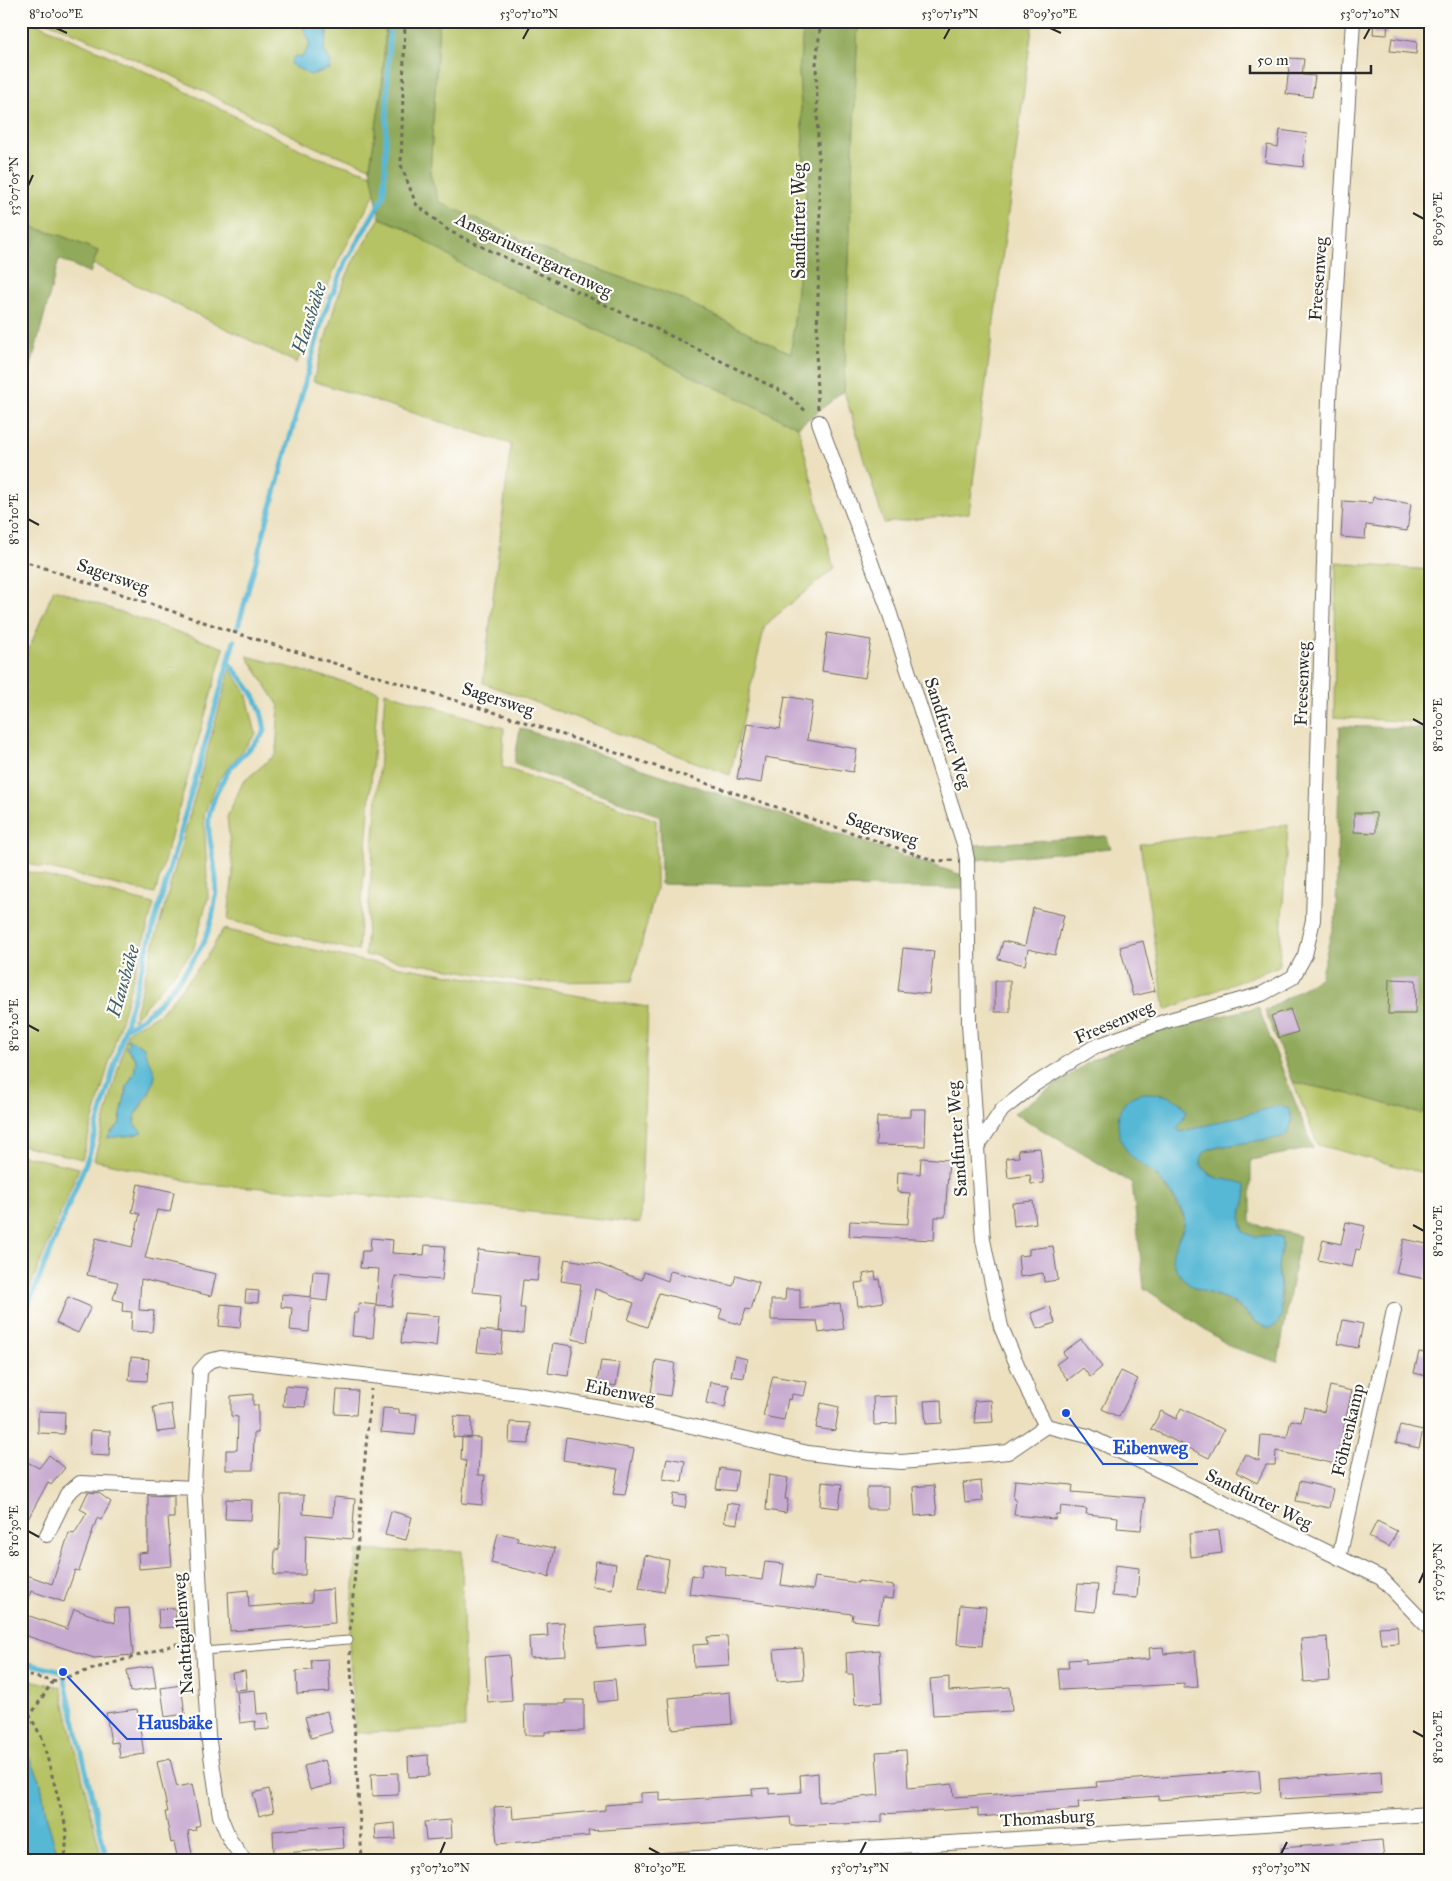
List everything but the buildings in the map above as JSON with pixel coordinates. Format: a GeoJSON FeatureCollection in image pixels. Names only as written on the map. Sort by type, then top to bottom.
{"type":"FeatureCollection","features":[{"type":"Feature","properties":{"kind":"street","name":"Freesenweg"},"geometry":{"type":"LineString","coordinates":[[977,1147],[1002,1110],[1035,1084],[1094,1047],[1166,1021],[1262,994],[1293,977],[1305,955],[1313,920],[1329,399],[1353,21]]}},
{"type":"Feature","properties":{"kind":"street","name":"Sandfurter Weg"},"geometry":{"type":"LineString","coordinates":[[819,422],[891,618],[928,728],[967,859],[969,1024],[982,1240],[1001,1327],[1030,1395],[1046,1426],[1088,1436],[1381,1578],[1431,1630]]}},
{"type":"Feature","properties":{"kind":"street","name":"Föhrenkamp"},"geometry":{"type":"LineString","coordinates":[[1339,1558],[1394,1310]]}},
{"type":"Feature","properties":{"kind":"street","name":"Eibenweg"},"geometry":{"type":"LineString","coordinates":[[198,1391],[200,1371],[210,1361],[221,1358],[372,1375],[573,1402],[808,1453],[902,1462],[1008,1452],[1046,1426]]}},
{"type":"Feature","properties":{"kind":"street","name":"Nachtigallenweg"},"geometry":{"type":"LineString","coordinates":[[198,1391],[195,1488],[208,1735],[220,1816],[230,1840],[244,1860]]}},
{"type":"Feature","properties":{"kind":"street"},"geometry":{"type":"LineString","coordinates":[[47,1535],[67,1494],[80,1483],[195,1488]]}},
{"type":"Feature","properties":{"kind":"street","name":"Thomasburg"},"geometry":{"type":"LineString","coordinates":[[666,1860],[1431,1814]]}},
{"type":"Feature","properties":{"kind":"lane"},"geometry":{"type":"LineString","coordinates":[[203,1652],[349,1640]]}},
{"type":"Feature","properties":{"kind":"path","name":"Ansgariustiergartenweg"},"geometry":{"type":"LineString","coordinates":[[405,21],[401,165],[416,204],[449,232],[665,333],[785,393],[819,422]]}},
{"type":"Feature","properties":{"kind":"path","name":"Sandfurter Weg"},"geometry":{"type":"LineString","coordinates":[[819,422],[816,371],[820,221],[816,64],[821,21]]}},
{"type":"Feature","properties":{"kind":"path","name":"Sagersweg"},"geometry":{"type":"LineString","coordinates":[[21,560],[239,634],[516,719],[936,861],[967,859]]}},
{"type":"Feature","properties":{"kind":"path"},"geometry":{"type":"LineString","coordinates":[[362,1860],[349,1640],[372,1375]]}},
{"type":"Feature","properties":{"kind":"path"},"geometry":{"type":"LineString","coordinates":[[21,1674],[53,1682],[202,1637]]}},
{"type":"Feature","properties":{"kind":"path"},"geometry":{"type":"LineString","coordinates":[[21,1718],[30,1716],[53,1682]]}},
{"type":"Feature","properties":{"kind":"path"},"geometry":{"type":"LineString","coordinates":[[30,1716],[42,1738],[67,1831],[65,1860]]}},
{"type":"Feature","properties":{"kind":"green space"},"geometry":{"type":"Polygon","coordinates":[[[21,21],[31,21],[157,77],[314,156],[372,174],[375,193],[338,261],[297,363],[93,264],[98,251],[62,236],[21,224],[21,21]]]}},
{"type":"Feature","properties":{"kind":"green space"},"geometry":{"type":"Polygon","coordinates":[[[46,21],[301,21],[310,45],[302,57],[331,61],[324,51],[329,21],[386,21],[382,88],[370,167],[317,148],[163,71],[46,21]]]}},
{"type":"Feature","properties":{"kind":"green space"},"geometry":{"type":"Polygon","coordinates":[[[386,21],[439,21],[430,174],[439,202],[547,251],[677,297],[791,354],[806,192],[799,72],[804,21],[858,21],[844,391],[798,427],[468,268],[403,227],[380,218],[370,167],[382,88],[386,21]]]}},
{"type":"Feature","properties":{"kind":"green space"},"geometry":{"type":"Polygon","coordinates":[[[439,21],[804,21],[799,72],[806,192],[791,354],[677,297],[547,251],[439,202],[430,174],[439,21]]]}},
{"type":"Feature","properties":{"kind":"green space"},"geometry":{"type":"Polygon","coordinates":[[[858,21],[1033,21],[969,513],[884,523],[844,391],[858,21]]]}},
{"type":"Feature","properties":{"kind":"green space"},"geometry":{"type":"Polygon","coordinates":[[[380,218],[403,227],[468,268],[798,427],[834,568],[765,625],[730,775],[483,683],[511,444],[313,381],[336,302],[352,263],[380,218]]]}},
{"type":"Feature","properties":{"kind":"green space"},"geometry":{"type":"Polygon","coordinates":[[[21,224],[62,236],[98,251],[90,273],[59,259],[21,404],[21,224]]]}},
{"type":"Feature","properties":{"kind":"green space"},"geometry":{"type":"Polygon","coordinates":[[[1336,563],[1431,570],[1431,723],[1334,717],[1336,563]]]}},
{"type":"Feature","properties":{"kind":"green space"},"geometry":{"type":"Polygon","coordinates":[[[54,589],[224,648],[155,894],[21,862],[21,668],[54,589]]]}},
{"type":"Feature","properties":{"kind":"green space"},"geometry":{"type":"Polygon","coordinates":[[[247,656],[378,691],[358,951],[228,920],[233,872],[227,817],[243,782],[276,754],[279,706],[247,656]]]}},
{"type":"Feature","properties":{"kind":"green space"},"geometry":{"type":"Polygon","coordinates":[[[230,669],[246,692],[256,734],[218,780],[204,814],[208,898],[193,951],[133,1020],[230,669]]]}},
{"type":"Feature","properties":{"kind":"green space"},"geometry":{"type":"Polygon","coordinates":[[[385,692],[504,728],[502,767],[656,820],[656,888],[632,981],[527,982],[365,955],[385,692]]]}},
{"type":"Feature","properties":{"kind":"green space"},"geometry":{"type":"Polygon","coordinates":[[[1340,726],[1431,729],[1431,889],[1425,889],[1426,987],[1431,1006],[1431,1103],[1421,1114],[1359,1096],[1293,1082],[1265,1011],[1320,978],[1336,914],[1340,726]]]}},
{"type":"Feature","properties":{"kind":"green space"},"geometry":{"type":"Polygon","coordinates":[[[520,728],[962,875],[963,889],[661,884],[660,816],[514,764],[520,728]]]}},
{"type":"Feature","properties":{"kind":"green space"},"geometry":{"type":"Polygon","coordinates":[[[1288,825],[1279,966],[1165,1010],[1140,844],[1288,825]]]}},
{"type":"Feature","properties":{"kind":"green space"},"geometry":{"type":"Polygon","coordinates":[[[1106,836],[1111,848],[977,860],[975,845],[1106,836]]]}},
{"type":"Feature","properties":{"kind":"green space"},"geometry":{"type":"Polygon","coordinates":[[[21,870],[154,904],[82,1159],[21,1145],[21,870]]]}},
{"type":"Feature","properties":{"kind":"green space"},"geometry":{"type":"Polygon","coordinates":[[[1425,889],[1431,889],[1431,1006],[1426,987],[1425,889]]]}},
{"type":"Feature","properties":{"kind":"green space"},"geometry":{"type":"Polygon","coordinates":[[[223,929],[363,961],[648,1007],[640,1223],[343,1193],[202,1184],[94,1160],[128,1031],[162,1012],[207,957],[223,929]],[[128,1039],[129,1043],[126,1047],[136,1060],[134,1073],[127,1086],[119,1125],[110,1132],[138,1127],[134,1124],[134,1117],[149,1095],[155,1076],[145,1057],[143,1047],[128,1039]]]}},
{"type":"Feature","properties":{"kind":"green space"},"geometry":{"type":"Polygon","coordinates":[[[1258,1007],[1313,1148],[1251,1160],[1251,1223],[1300,1236],[1278,1362],[1231,1347],[1144,1288],[1132,1183],[1014,1113],[1092,1060],[1156,1032],[1258,1007]],[[1158,1093],[1152,1171],[1173,1197],[1186,1221],[1178,1239],[1178,1271],[1185,1281],[1194,1288],[1229,1300],[1258,1324],[1277,1324],[1283,1305],[1278,1267],[1282,1243],[1257,1238],[1244,1232],[1239,1215],[1247,1191],[1218,1179],[1211,1174],[1201,1164],[1201,1158],[1207,1150],[1212,1148],[1282,1136],[1181,1132],[1176,1130],[1185,1116],[1182,1104],[1158,1093]]]}},
{"type":"Feature","properties":{"kind":"green space"},"geometry":{"type":"Polygon","coordinates":[[[1293,1082],[1359,1096],[1421,1114],[1431,1103],[1431,1175],[1318,1145],[1293,1082]]]}},
{"type":"Feature","properties":{"kind":"green space"},"geometry":{"type":"Polygon","coordinates":[[[21,1155],[79,1168],[21,1310],[21,1155]]]}},
{"type":"Feature","properties":{"kind":"green space"},"geometry":{"type":"Polygon","coordinates":[[[357,1551],[462,1551],[465,1728],[355,1733],[349,1641],[357,1551]]]}},
{"type":"Feature","properties":{"kind":"green space"},"geometry":{"type":"Polygon","coordinates":[[[21,1678],[61,1687],[102,1860],[59,1860],[47,1819],[40,1779],[21,1742],[21,1678]]]}},
{"type":"Feature","properties":{"kind":"water"},"geometry":{"type":"Polygon","coordinates":[[[301,21],[329,21],[324,51],[331,61],[330,69],[310,75],[290,64],[294,56],[302,57],[310,45],[301,21]]]}},
{"type":"Feature","properties":{"kind":"water"},"geometry":{"type":"Polygon","coordinates":[[[127,1038],[144,1047],[155,1077],[151,1089],[137,1111],[135,1118],[134,1124],[142,1132],[134,1135],[107,1138],[119,1125],[127,1086],[134,1073],[136,1060],[126,1046],[129,1043],[127,1038]]]}},
{"type":"Feature","properties":{"kind":"water"},"geometry":{"type":"Polygon","coordinates":[[[1144,1093],[1168,1096],[1183,1106],[1187,1111],[1177,1129],[1181,1132],[1277,1106],[1288,1108],[1292,1120],[1288,1134],[1282,1137],[1212,1148],[1207,1150],[1202,1156],[1201,1161],[1201,1164],[1209,1174],[1245,1185],[1246,1196],[1241,1218],[1244,1232],[1253,1236],[1271,1235],[1281,1237],[1282,1243],[1278,1267],[1282,1314],[1277,1324],[1270,1328],[1259,1324],[1230,1301],[1190,1285],[1176,1269],[1173,1254],[1184,1224],[1182,1211],[1158,1177],[1137,1162],[1126,1150],[1118,1127],[1120,1111],[1124,1104],[1132,1097],[1144,1093]]]}},
{"type":"Feature","properties":{"kind":"water"},"geometry":{"type":"Polygon","coordinates":[[[21,1742],[40,1779],[47,1819],[59,1860],[21,1860],[21,1742]]]}},
{"type":"Feature","properties":{"kind":"waterway","name":"Hausbäke"},"geometry":{"type":"LineString","coordinates":[[238,627],[323,317],[345,263],[384,196],[390,21]]}},
{"type":"Feature","properties":{"kind":"waterway","name":"Hausbäke"},"geometry":{"type":"LineString","coordinates":[[21,1323],[89,1155],[234,641]]}},
{"type":"Feature","properties":{"kind":"waterway"},"geometry":{"type":"LineString","coordinates":[[125,1028],[146,1015],[166,995],[184,973],[203,944],[210,927],[216,888],[209,827],[210,811],[220,786],[230,769],[265,731],[257,701],[228,662]]}},
{"type":"Feature","properties":{"kind":"waterway","name":"Hausbäke"},"geometry":{"type":"LineString","coordinates":[[21,1662],[63,1672],[107,1860]]}},
{"type":"Feature","properties":{"kind":"place","name":"Eibenweg"},"geometry":{"type":"Point","coordinates":[1066,1413]}},
{"type":"Feature","properties":{"kind":"place","name":"Hausbäke"},"geometry":{"type":"Point","coordinates":[63,1672]}}]}
